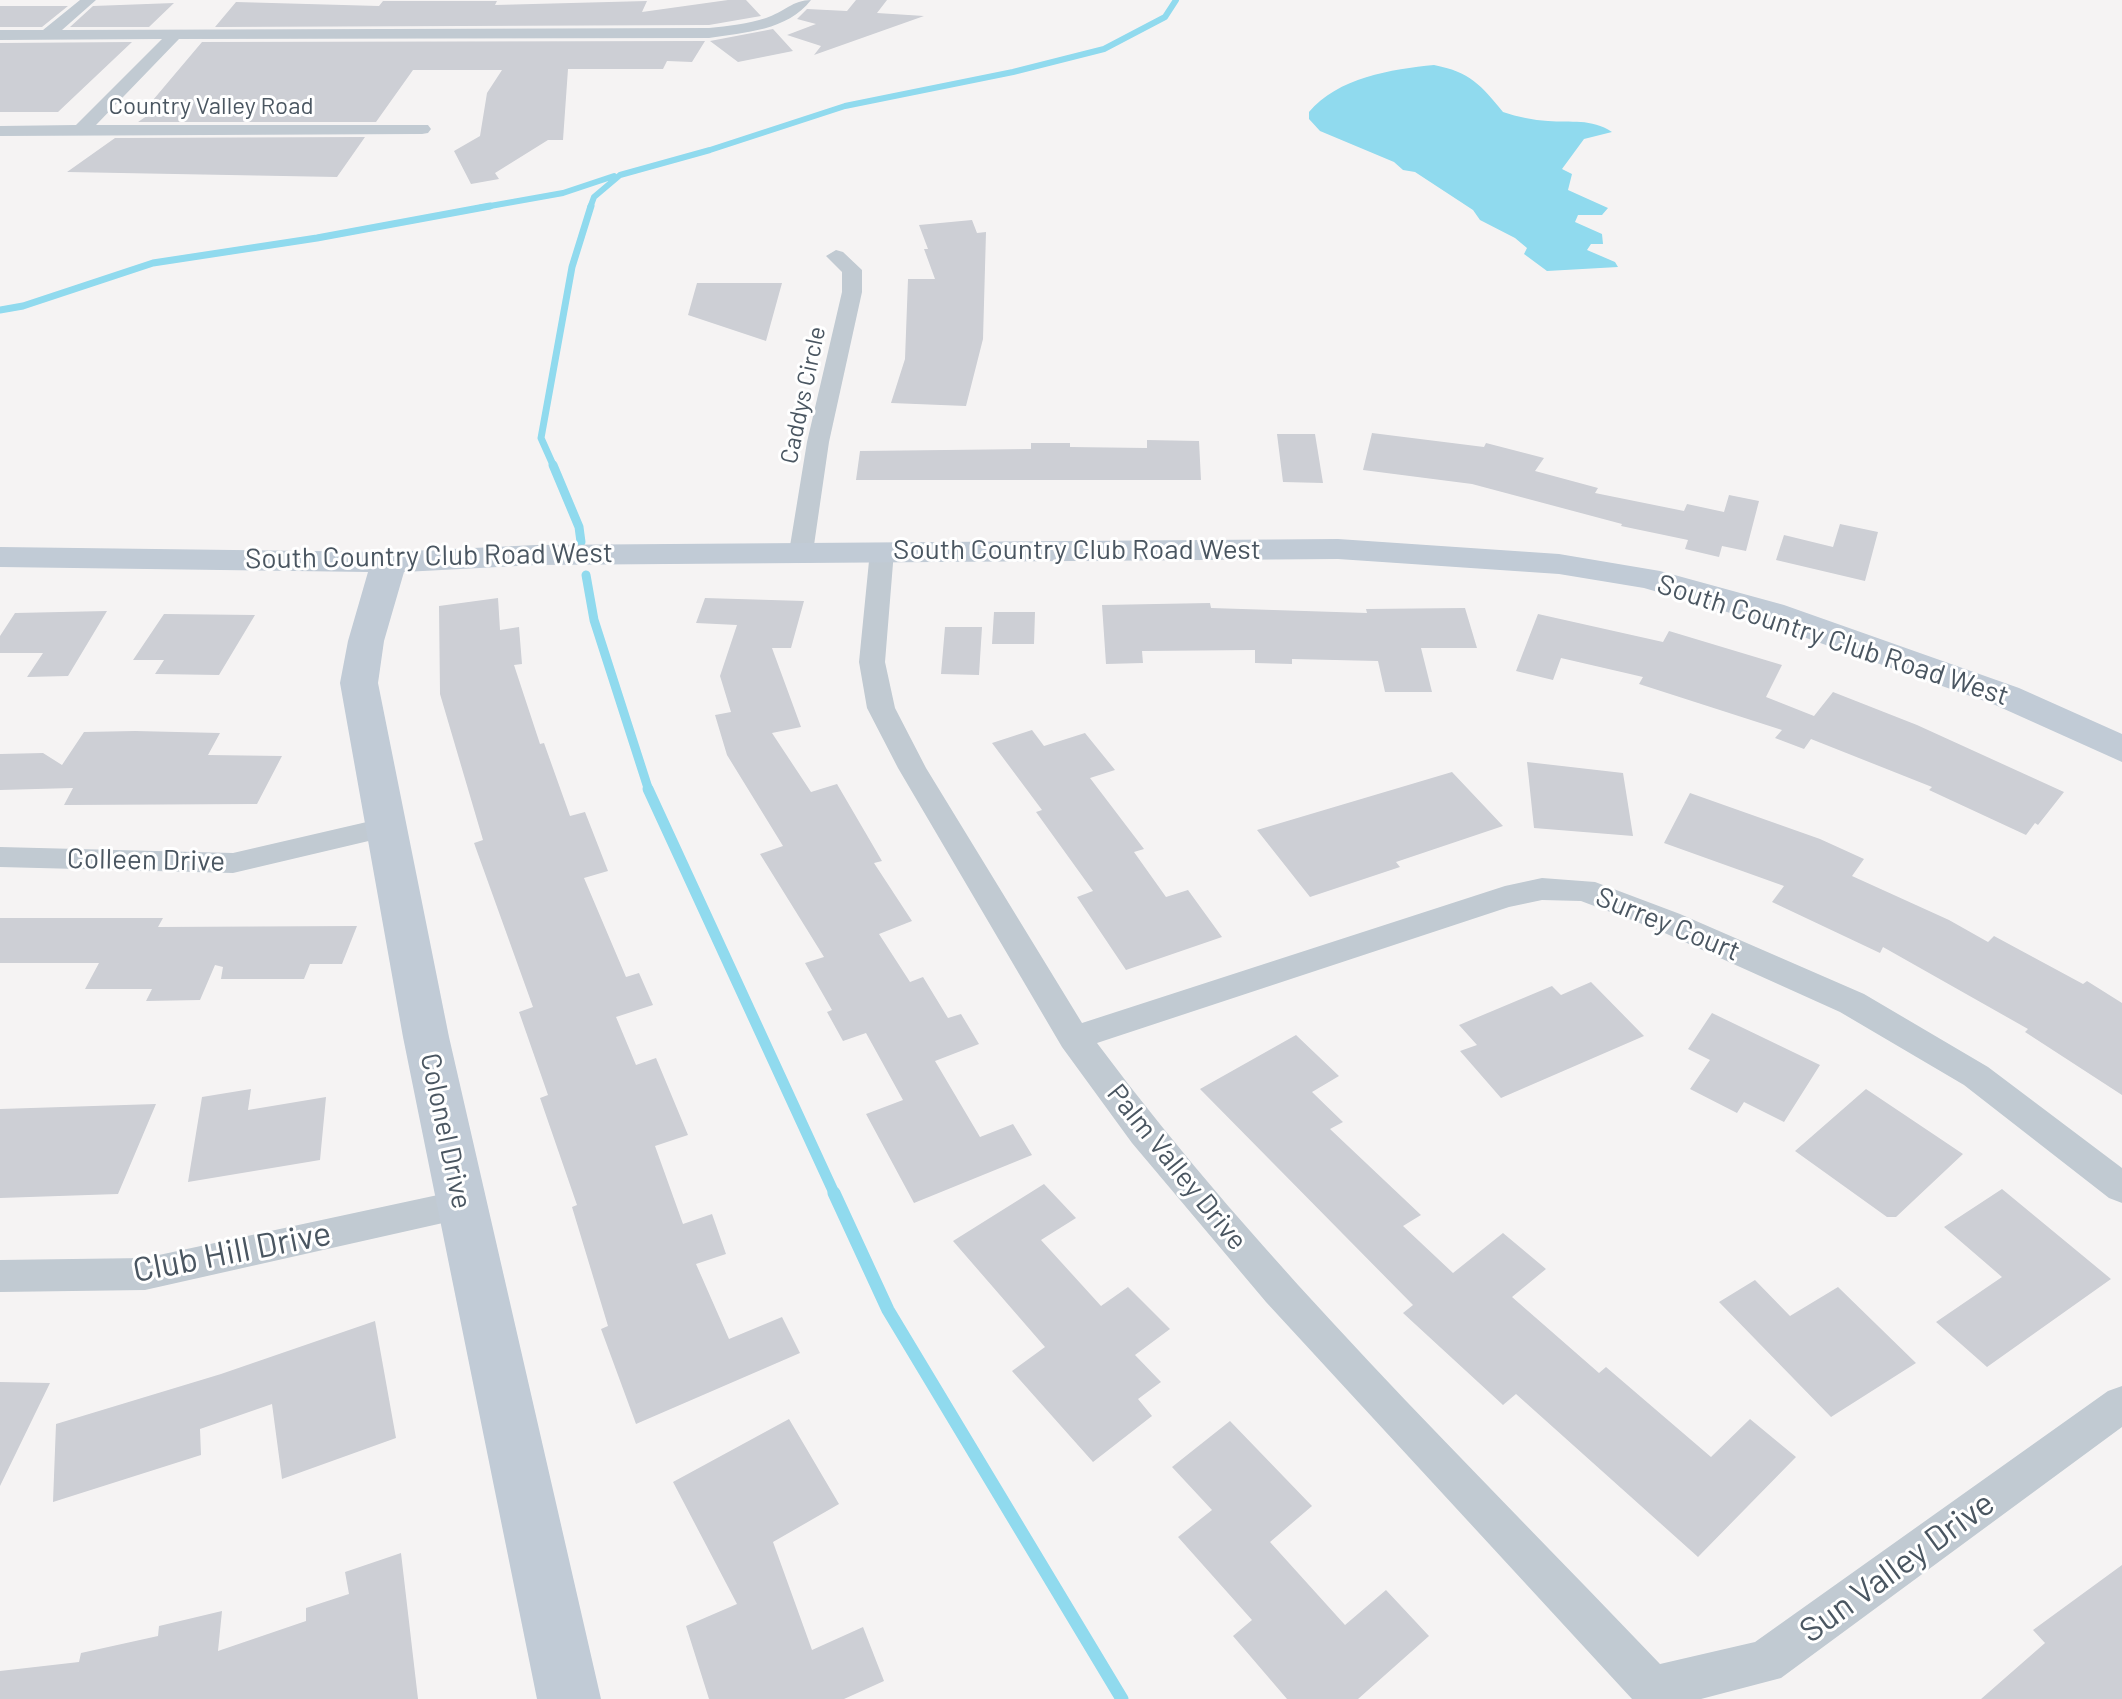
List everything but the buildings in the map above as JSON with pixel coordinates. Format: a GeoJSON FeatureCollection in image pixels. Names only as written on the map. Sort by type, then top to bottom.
{"type":"FeatureCollection","features":[{"type":"Feature","properties":{"kind":"street"},"geometry":{"type":"LineString","coordinates":[[47,35],[89,0]]}},
{"type":"Feature","properties":{"kind":"street"},"geometry":{"type":"LineString","coordinates":[[0,35],[709,33],[776,19],[801,5],[804,0]]}},
{"type":"Feature","properties":{"kind":"street"},"geometry":{"type":"LineString","coordinates":[[80,131],[174,35]]}},
{"type":"Feature","properties":{"kind":"street","name":"Country Valley Road"},"geometry":{"type":"LineString","coordinates":[[0,131],[422,129]]}},
{"type":"Feature","properties":{"kind":"street","name":"Caddys Circle"},"geometry":{"type":"LineString","coordinates":[[801,552],[818,442],[852,292],[852,270],[836,256]]}},
{"type":"Feature","properties":{"kind":"street","name":"South Country Club Road West"},"geometry":{"type":"LineString","coordinates":[[0,557],[389,562],[536,555],[1338,549],[1559,564],[1648,578],[1771,613],[2006,696],[2122,749]]}},
{"type":"Feature","properties":{"kind":"street","name":"Palm Valley Drive"},"geometry":{"type":"LineString","coordinates":[[882,551],[872,662],[881,708],[912,768],[1074,1038],[1144,1133],[1279,1290],[1652,1688]]}},
{"type":"Feature","properties":{"kind":"street","name":"Colonel Drive"},"geometry":{"type":"LineString","coordinates":[[389,562],[366,641],[359,683],[384,828],[461,1205],[569,1699]]}},
{"type":"Feature","properties":{"kind":"street","name":"Colleen Drive"},"geometry":{"type":"LineString","coordinates":[[0,857],[233,863],[384,828]]}},
{"type":"Feature","properties":{"kind":"street","name":"Surrey Court"},"geometry":{"type":"LineString","coordinates":[[1074,1038],[1505,897],[1542,889],[1584,890],[1669,922],[1852,1003],[1976,1076],[2122,1188]]}},
{"type":"Feature","properties":{"kind":"street","name":"Club Hill Drive"},"geometry":{"type":"LineString","coordinates":[[0,1276],[145,1274],[461,1205]]}},
{"type":"Feature","properties":{"kind":"street","name":"Sun Valley Drive"},"geometry":{"type":"LineString","coordinates":[[1652,1688],[1765,1662],[2122,1404]]}},
{"type":"Feature","properties":{"kind":"water"},"geometry":{"type":"Polygon","coordinates":[[[1434,65],[1474,81],[1503,112],[1537,120],[1589,123],[1612,132],[1584,139],[1562,169],[1572,174],[1568,190],[1608,208],[1602,215],[1578,215],[1575,222],[1602,234],[1603,244],[1591,244],[1587,250],[1615,262],[1618,267],[1547,271],[1524,254],[1527,248],[1515,238],[1480,220],[1473,210],[1415,172],[1403,170],[1394,162],[1320,131],[1309,119],[1309,112],[1321,100],[1350,83],[1401,69],[1434,65]]]}},
{"type":"Feature","properties":{"kind":"waterway"},"geometry":{"type":"LineString","coordinates":[[590,208],[594,197],[620,175],[710,150],[845,106],[1013,72],[1104,49],[1165,17],[1176,0]]}},
{"type":"Feature","properties":{"kind":"waterway"},"geometry":{"type":"LineString","coordinates":[[484,207],[563,193],[614,176]]}},
{"type":"Feature","properties":{"kind":"waterway"},"geometry":{"type":"LineString","coordinates":[[484,207],[490,206]]}},
{"type":"Feature","properties":{"kind":"waterway"},"geometry":{"type":"LineString","coordinates":[[554,467],[541,438],[572,267],[591,206]]}},
{"type":"Feature","properties":{"kind":"waterway"},"geometry":{"type":"LineString","coordinates":[[0,310],[23,306],[153,263],[317,238],[484,207]]}},
{"type":"Feature","properties":{"kind":"waterway"},"geometry":{"type":"LineString","coordinates":[[479,208],[484,207]]}},
{"type":"Feature","properties":{"kind":"waterway"},"geometry":{"type":"LineString","coordinates":[[553,465],[579,527],[581,542]]}},
{"type":"Feature","properties":{"kind":"waterway"},"geometry":{"type":"LineString","coordinates":[[586,575],[594,620],[649,791]]}},
{"type":"Feature","properties":{"kind":"waterway"},"geometry":{"type":"LineString","coordinates":[[648,789],[835,1195]]}},
{"type":"Feature","properties":{"kind":"waterway"},"geometry":{"type":"LineString","coordinates":[[834,1193],[888,1310],[1122,1699]]}}]}
